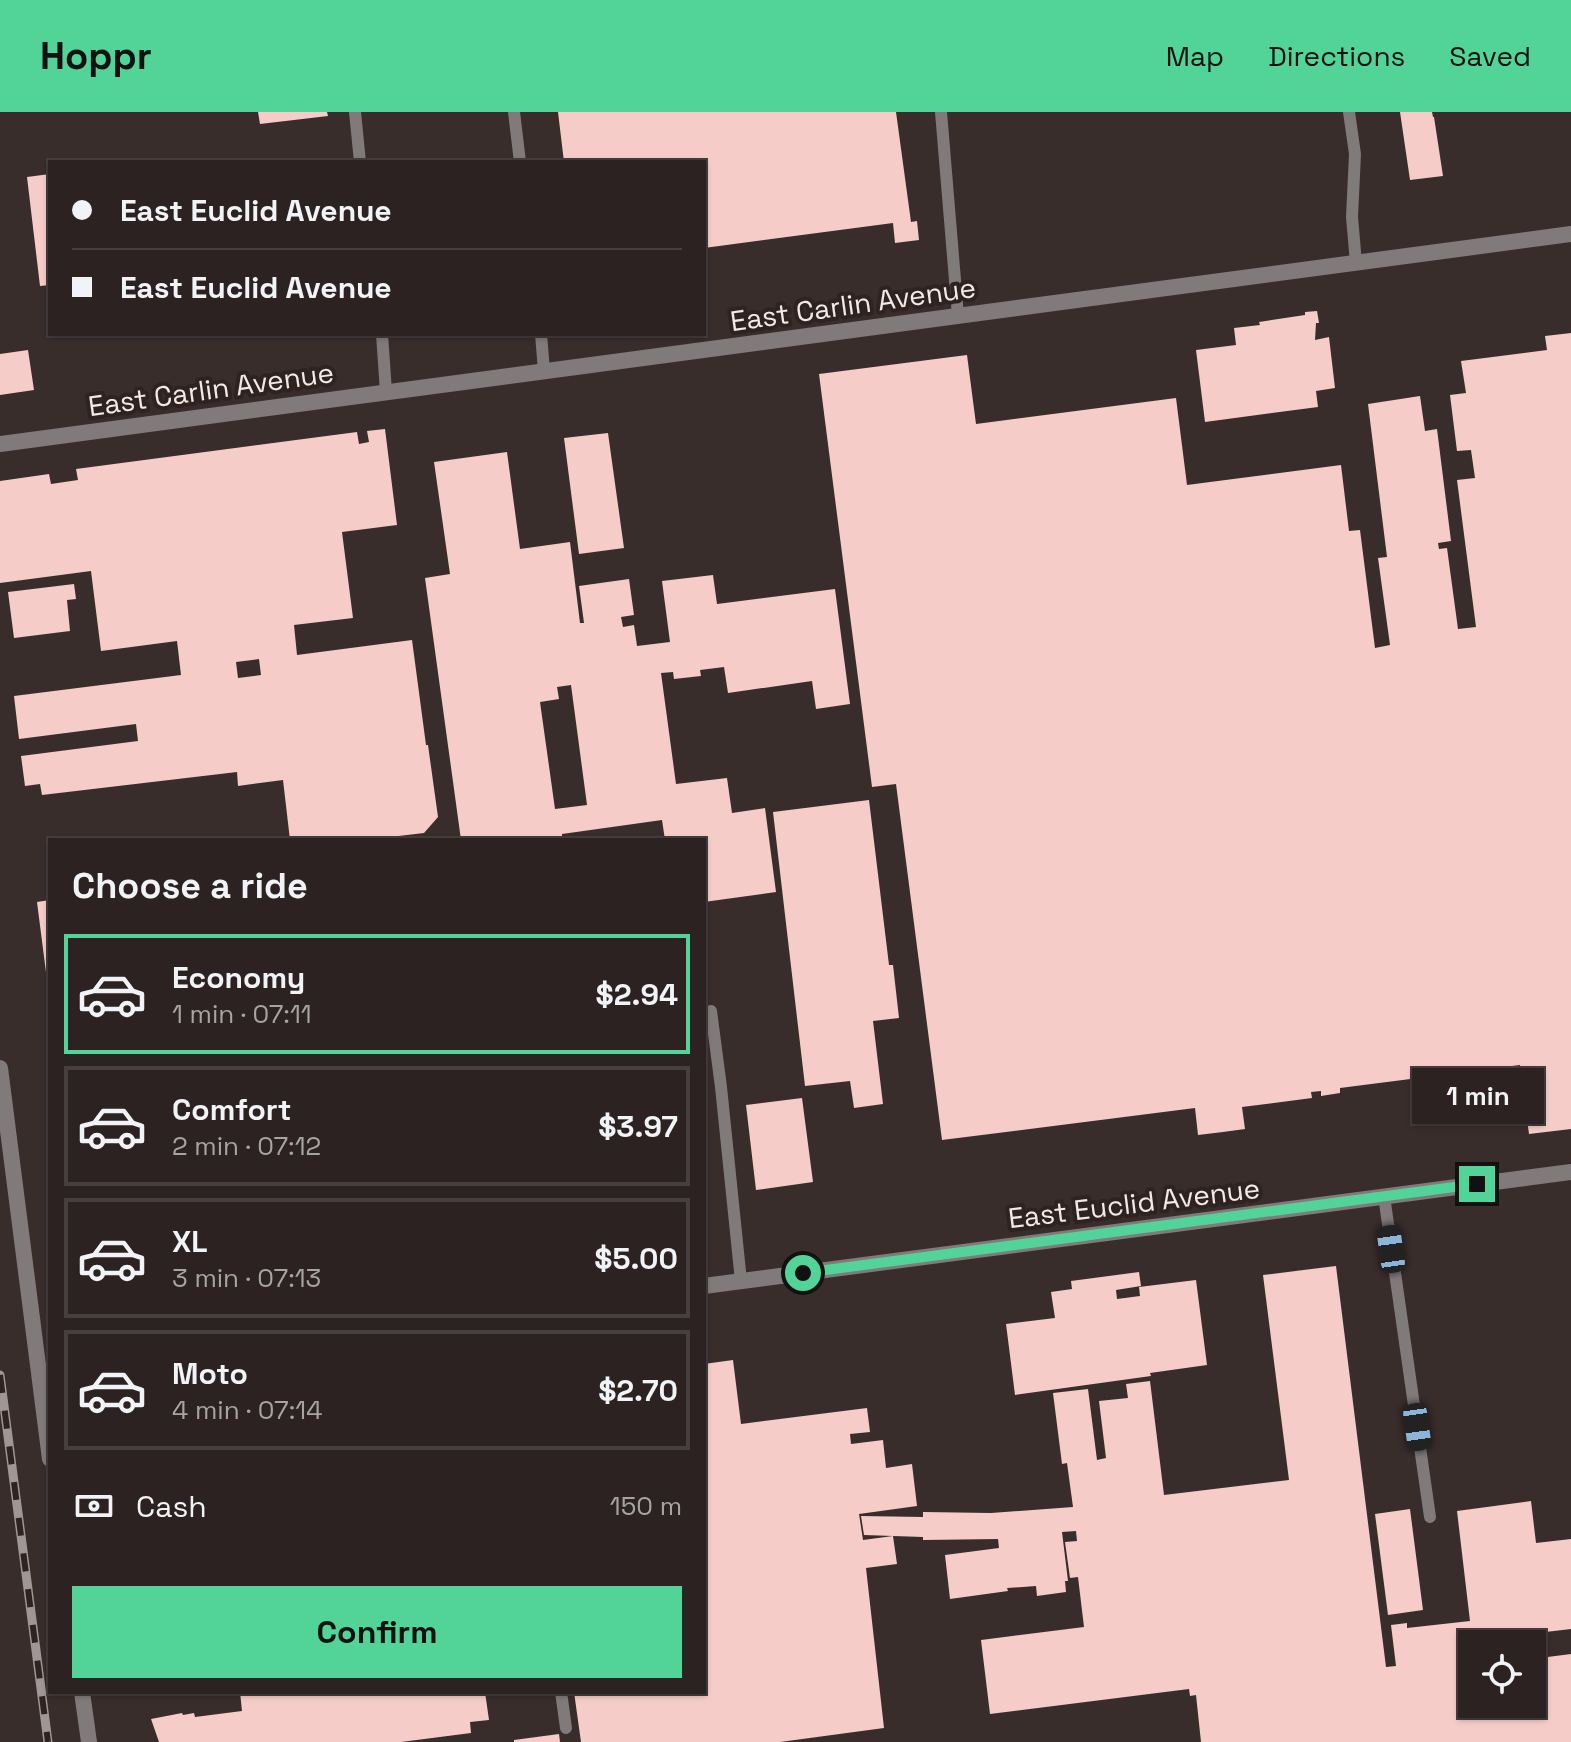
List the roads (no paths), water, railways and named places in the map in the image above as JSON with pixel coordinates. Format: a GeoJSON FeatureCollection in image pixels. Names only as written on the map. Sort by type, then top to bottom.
{"type":"FeatureCollection","features":[{"type":"Feature","properties":{"kind":"street","name":"East Carlin Avenue"},"geometry":{"type":"LineString","coordinates":[[0,444],[1571,234]]}},
{"type":"Feature","properties":{"kind":"street"},"geometry":{"type":"LineString","coordinates":[[0,1068],[44,1372],[48,1430]]}},
{"type":"Feature","properties":{"kind":"street","name":"East Euclid Avenue"},"geometry":{"type":"LineString","coordinates":[[706,1286],[1571,1172]]}},
{"type":"Feature","properties":{"kind":"street"},"geometry":{"type":"LineString","coordinates":[[82,1694],[89,1742]]}},
{"type":"Feature","properties":{"kind":"lane"},"geometry":{"type":"LineString","coordinates":[[355,112],[360,160]]}},
{"type":"Feature","properties":{"kind":"lane"},"geometry":{"type":"LineString","coordinates":[[514,112],[520,160]]}},
{"type":"Feature","properties":{"kind":"lane"},"geometry":{"type":"LineString","coordinates":[[941,112],[958,316]]}},
{"type":"Feature","properties":{"kind":"lane"},"geometry":{"type":"LineString","coordinates":[[1349,112],[1355,154],[1352,217],[1356,263]]}},
{"type":"Feature","properties":{"kind":"lane"},"geometry":{"type":"LineString","coordinates":[[382,336],[386,392]]}},
{"type":"Feature","properties":{"kind":"lane"},"geometry":{"type":"LineString","coordinates":[[541,336],[544,371]]}},
{"type":"Feature","properties":{"kind":"lane"},"geometry":{"type":"LineString","coordinates":[[711,1011],[741,1281]]}},
{"type":"Feature","properties":{"kind":"lane"},"geometry":{"type":"LineString","coordinates":[[1384,1196],[1430,1517]]}},
{"type":"Feature","properties":{"kind":"lane"},"geometry":{"type":"LineString","coordinates":[[561,1694],[566,1728]]}},
{"type":"Feature","properties":{"kind":"railway"},"geometry":{"type":"LineString","coordinates":[[0,1375],[48,1742]]}}]}
